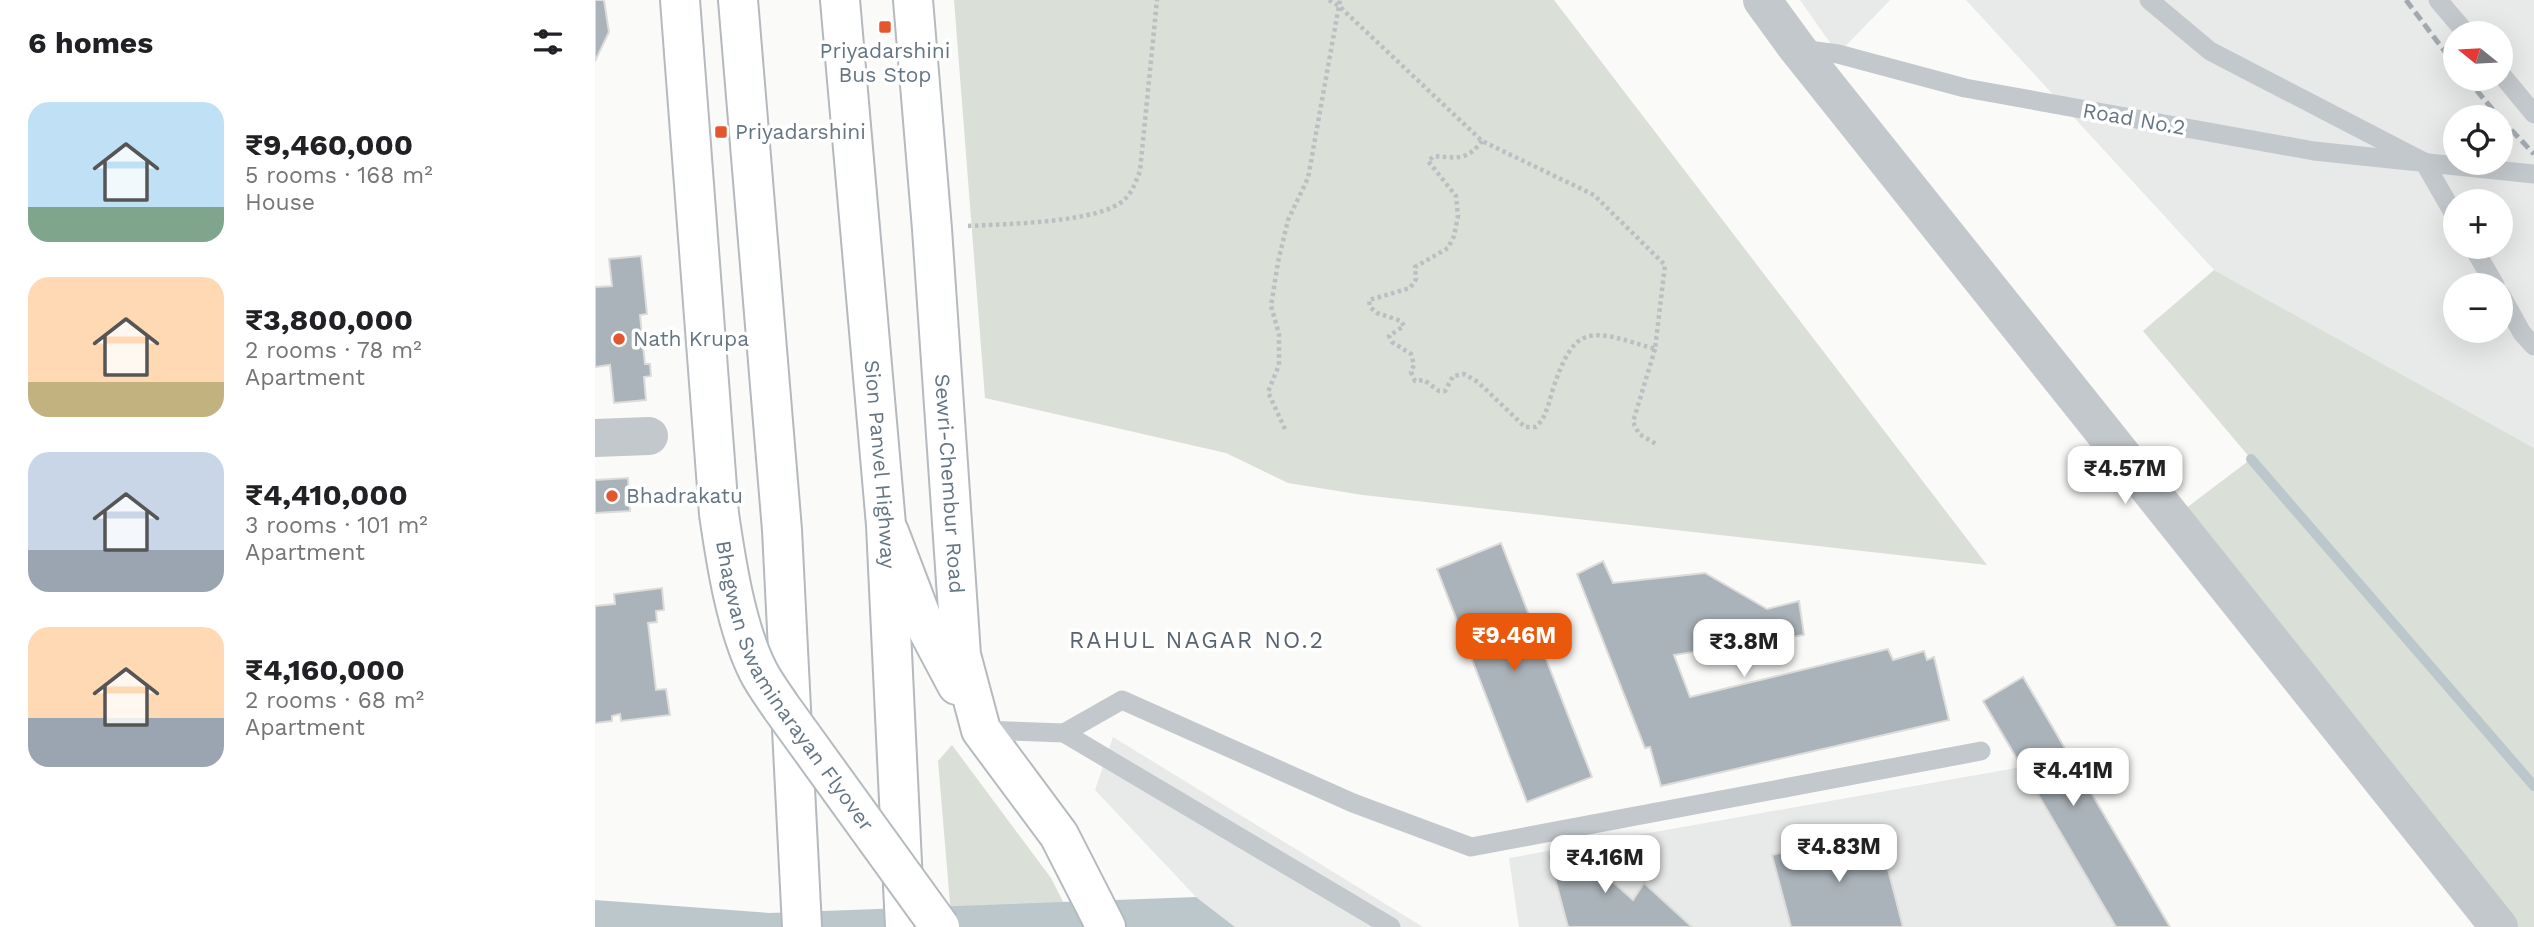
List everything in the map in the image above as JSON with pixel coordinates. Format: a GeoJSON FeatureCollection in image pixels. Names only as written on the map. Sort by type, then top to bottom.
{"type":"FeatureCollection","features":[{"type":"Feature","properties":{"kind":"main road","name":"Bhagwan Swaminarayan Flyover"},"geometry":{"type":"LineString","coordinates":[[680,0],[719,514],[726,562],[739,617],[757,670],[940,927]]}},
{"type":"Feature","properties":{"kind":"main road"},"geometry":{"type":"LineString","coordinates":[[737,0],[782,530],[802,927]]}},
{"type":"Feature","properties":{"kind":"main road","name":"Sion Panvel Highway"},"geometry":{"type":"LineString","coordinates":[[840,0],[886,524],[905,927]]}},
{"type":"Feature","properties":{"kind":"main road","name":"Sewri-Chembur Road"},"geometry":{"type":"LineString","coordinates":[[913,0],[932,229],[961,655],[981,730],[1059,835],[1106,927]]}},
{"type":"Feature","properties":{"kind":"main road"},"geometry":{"type":"LineString","coordinates":[[886,524],[923,621],[981,730]]}},
{"type":"Feature","properties":{"kind":"street"},"geometry":{"type":"LineString","coordinates":[[1762,0],[1797,48],[2499,927]]}},
{"type":"Feature","properties":{"kind":"street"},"geometry":{"type":"LineString","coordinates":[[595,438],[649,436]]}},
{"type":"Feature","properties":{"kind":"lane"},"geometry":{"type":"LineString","coordinates":[[2150,0],[2210,51],[2424,162],[2443,195]]}},
{"type":"Feature","properties":{"kind":"lane"},"geometry":{"type":"LineString","coordinates":[[2438,0],[2456,21]]}},
{"type":"Feature","properties":{"kind":"lane","name":"Road No.2"},"geometry":{"type":"LineString","coordinates":[[1797,48],[1838,54],[1965,88],[2314,151],[2534,174]]}},
{"type":"Feature","properties":{"kind":"lane"},"geometry":{"type":"LineString","coordinates":[[2513,89],[2534,114]]}},
{"type":"Feature","properties":{"kind":"lane"},"geometry":{"type":"LineString","coordinates":[[2513,317],[2522,333],[2534,346]]}},
{"type":"Feature","properties":{"kind":"lane"},"geometry":{"type":"LineString","coordinates":[[1064,733],[1122,700],[1353,803],[1471,846],[1981,751]]}},
{"type":"Feature","properties":{"kind":"lane"},"geometry":{"type":"LineString","coordinates":[[981,730],[1064,733],[1391,927]]}},
{"type":"Feature","properties":{"kind":"path"},"geometry":{"type":"LineString","coordinates":[[932,229],[1085,217],[1123,201],[1134,187],[1140,170],[1157,0]]}},
{"type":"Feature","properties":{"kind":"path"},"geometry":{"type":"LineString","coordinates":[[1329,0],[1340,3],[1482,141],[1594,195],[1665,265],[1655,349],[1633,422],[1639,434],[1658,444]]}},
{"type":"Feature","properties":{"kind":"path"},"geometry":{"type":"LineString","coordinates":[[1285,429],[1268,392],[1279,365],[1279,334],[1271,306],[1288,220],[1308,178],[1340,3]]}},
{"type":"Feature","properties":{"kind":"path"},"geometry":{"type":"LineString","coordinates":[[1482,141],[1472,155],[1457,158],[1434,156],[1428,161],[1456,197],[1458,216],[1454,236],[1448,248],[1415,267],[1416,279],[1410,288],[1369,300],[1370,307],[1377,313],[1401,321],[1404,326],[1389,336],[1392,342],[1411,354],[1414,365],[1411,372],[1415,381],[1424,380],[1439,391],[1445,391],[1453,376],[1464,374],[1478,382],[1525,427],[1536,427],[1544,419],[1561,362],[1570,349],[1585,337],[1602,333],[1655,349]]}},
{"type":"Feature","properties":{"kind":"shaded area"},"geometry":{"type":"Polygon","coordinates":[[[954,0],[1554,0],[1987,565],[1363,495],[1288,483],[1226,453],[985,398],[954,0]]]}},
{"type":"Feature","properties":{"kind":"shaded area"},"geometry":{"type":"Polygon","coordinates":[[[1800,0],[1890,0],[1838,54],[1800,0]]]}},
{"type":"Feature","properties":{"kind":"shaded area"},"geometry":{"type":"Polygon","coordinates":[[[1966,0],[2534,0],[2534,448],[2214,270],[1966,0]]]}},
{"type":"Feature","properties":{"kind":"shaded area"},"geometry":{"type":"Polygon","coordinates":[[[2214,270],[2534,448],[2534,927],[2497,927],[2173,518],[2251,459],[2143,331],[2214,270]]]}},
{"type":"Feature","properties":{"kind":"shaded area"},"geometry":{"type":"Polygon","coordinates":[[[1113,737],[1423,927],[1235,927],[1196,897],[1095,790],[1113,737]]]}},
{"type":"Feature","properties":{"kind":"shaded area"},"geometry":{"type":"Polygon","coordinates":[[[952,745],[1051,878],[1076,927],[952,927],[938,761],[952,745]]]}},
{"type":"Feature","properties":{"kind":"shaded area"},"geometry":{"type":"Polygon","coordinates":[[[2038,764],[2156,927],[1519,927],[1509,858],[2038,764]]]}},
{"type":"Feature","properties":{"kind":"shaded area"},"geometry":{"type":"Polygon","coordinates":[[[1196,897],[1235,927],[595,927],[595,900],[770,913],[1196,897]]]}},
{"type":"Feature","properties":{"kind":"building"},"geometry":{"type":"Polygon","coordinates":[[[595,0],[604,0],[609,32],[595,61],[595,0]]]}},
{"type":"Feature","properties":{"kind":"building","name":"Nath Krupa"},"geometry":{"type":"Polygon","coordinates":[[[641,256],[647,314],[640,315],[645,364],[650,364],[651,376],[644,377],[646,400],[614,403],[610,365],[595,367],[595,287],[612,286],[609,259],[641,256]]]}},
{"type":"Feature","properties":{"kind":"building","name":"Bhadrakatu"},"geometry":{"type":"Polygon","coordinates":[[[628,478],[630,511],[595,513],[595,480],[628,478]]]}},
{"type":"Feature","properties":{"kind":"building"},"geometry":{"type":"Polygon","coordinates":[[[1501,543],[1592,777],[1527,802],[1437,569],[1501,543]]]}},
{"type":"Feature","properties":{"kind":"building"},"geometry":{"type":"Polygon","coordinates":[[[1603,561],[1613,583],[1705,573],[1767,609],[1799,601],[1804,635],[1674,655],[1690,697],[1888,649],[1893,660],[1924,651],[1927,660],[1934,657],[1949,720],[1661,786],[1650,747],[1645,748],[1577,574],[1603,561]]]}},
{"type":"Feature","properties":{"kind":"building"},"geometry":{"type":"Polygon","coordinates":[[[662,588],[664,610],[656,611],[657,622],[648,623],[656,690],[666,689],[670,715],[621,721],[620,714],[612,716],[612,721],[595,723],[595,606],[615,604],[614,594],[662,588]]]}},
{"type":"Feature","properties":{"kind":"building"},"geometry":{"type":"Polygon","coordinates":[[[2023,677],[2170,927],[2116,927],[1983,701],[2023,677]]]}},
{"type":"Feature","properties":{"kind":"building"},"geometry":{"type":"Polygon","coordinates":[[[1877,827],[1903,927],[1791,927],[1772,855],[1877,827]]]}},
{"type":"Feature","properties":{"kind":"building"},"geometry":{"type":"Polygon","coordinates":[[[1592,839],[1605,875],[1633,900],[1644,883],[1692,927],[1568,927],[1549,856],[1592,839]]]}},
{"type":"Feature","properties":{"kind":"waterway"},"geometry":{"type":"LineString","coordinates":[[2251,459],[2534,786]]}},
{"type":"Feature","properties":{"kind":"railway"},"geometry":{"type":"LineString","coordinates":[[2406,0],[2443,49]]}},
{"type":"Feature","properties":{"kind":"railway"},"geometry":{"type":"LineString","coordinates":[[2477,91],[2489,105]]}},
{"type":"Feature","properties":{"kind":"railway"},"geometry":{"type":"LineString","coordinates":[[2513,132],[2534,154]]}},
{"type":"Feature","properties":{"kind":"place","name":"Priyadarshini Bus Stop"},"geometry":{"type":"Point","coordinates":[885,27]}},
{"type":"Feature","properties":{"kind":"place","name":"Priyadarshini"},"geometry":{"type":"Point","coordinates":[721,132]}},
{"type":"Feature","properties":{"kind":"place","name":"Nath Krupa"},"geometry":{"type":"Point","coordinates":[619,339]}},
{"type":"Feature","properties":{"kind":"place","name":"Bhadrakatu"},"geometry":{"type":"Point","coordinates":[612,496]}},
{"type":"Feature","properties":{"kind":"district","name":"RAHUL NAGAR NO.2"},"geometry":{"type":"Point","coordinates":[1197,640]}}]}
